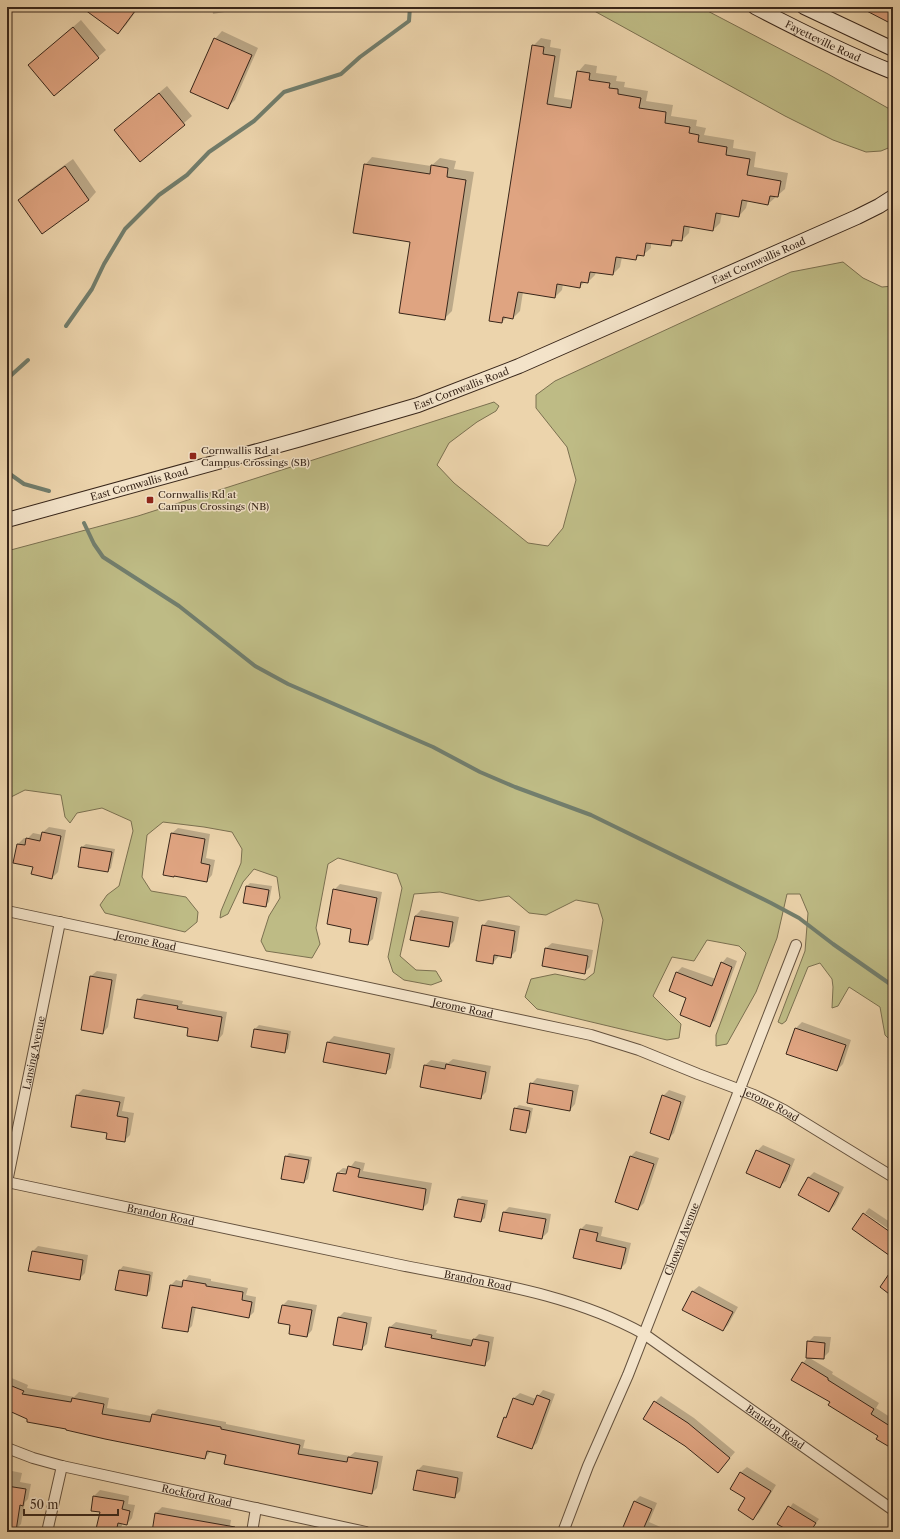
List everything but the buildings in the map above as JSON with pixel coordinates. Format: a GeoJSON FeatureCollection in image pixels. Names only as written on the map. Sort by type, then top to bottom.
{"type":"FeatureCollection","features":[{"type":"Feature","properties":{"kind":"street","name":"Fayetteville Road"},"geometry":{"type":"LineString","coordinates":[[755,7],[819,41],[893,72]]}},
{"type":"Feature","properties":{"kind":"street"},"geometry":{"type":"LineString","coordinates":[[804,7],[893,49]]}},
{"type":"Feature","properties":{"kind":"street","name":"East Cornwallis Road"},"geometry":{"type":"LineString","coordinates":[[7,520],[301,439],[418,405],[519,366],[857,217],[893,197]]}},
{"type":"Feature","properties":{"kind":"street","name":"Jerome Road"},"geometry":{"type":"LineString","coordinates":[[7,911],[591,1035],[639,1050],[739,1090],[784,1110],[893,1176]]}},
{"type":"Feature","properties":{"kind":"street","name":"Lansing Avenue"},"geometry":{"type":"LineString","coordinates":[[7,1182],[60,922]]}},
{"type":"Feature","properties":{"kind":"street","name":"Chowan Avenue"},"geometry":{"type":"LineString","coordinates":[[563,1532],[588,1466],[628,1375],[796,945]]}},
{"type":"Feature","properties":{"kind":"street","name":"Brandon Road"},"geometry":{"type":"LineString","coordinates":[[7,1182],[526,1290],[582,1306],[606,1315],[644,1334],[893,1510]]}},
{"type":"Feature","properties":{"kind":"street","name":"Rockford Road"},"geometry":{"type":"LineString","coordinates":[[7,1448],[33,1458],[62,1466],[366,1532]]}},
{"type":"Feature","properties":{"kind":"street"},"geometry":{"type":"LineString","coordinates":[[47,1532],[62,1466]]}},
{"type":"Feature","properties":{"kind":"street"},"geometry":{"type":"LineString","coordinates":[[252,1532],[256,1508]]}},
{"type":"Feature","properties":{"kind":"shaded area"},"geometry":{"type":"Polygon","coordinates":[[[587,7],[700,7],[828,74],[893,111],[893,146],[881,151],[866,152],[833,140],[785,116],[587,7]]]}},
{"type":"Feature","properties":{"kind":"shaded area"},"geometry":{"type":"Polygon","coordinates":[[[843,262],[863,278],[882,287],[893,286],[893,1043],[885,1035],[880,1007],[849,987],[838,1006],[832,1008],[832,979],[820,963],[808,967],[786,1021],[782,1024],[778,1022],[805,951],[808,913],[800,894],[787,894],[777,938],[756,992],[727,1044],[716,1046],[716,1035],[746,953],[739,946],[707,940],[694,961],[672,957],[653,996],[681,1024],[679,1038],[667,1040],[537,1009],[525,997],[531,979],[555,974],[585,980],[594,973],[603,920],[598,904],[576,900],[546,915],[529,913],[509,896],[479,901],[440,892],[414,894],[400,956],[416,970],[436,971],[442,981],[431,985],[404,980],[393,972],[388,957],[402,888],[397,874],[338,858],[328,864],[316,928],[320,944],[312,958],[266,951],[261,941],[269,916],[280,898],[277,877],[254,869],[243,882],[228,914],[220,918],[221,911],[241,863],[242,849],[232,832],[163,822],[147,835],[142,877],[151,891],[186,897],[198,912],[197,922],[185,932],[105,913],[100,905],[107,895],[119,886],[133,831],[131,821],[102,808],[77,813],[70,823],[65,817],[61,795],[25,790],[7,799],[7,551],[138,516],[494,402],[499,406],[496,411],[477,422],[449,443],[437,465],[454,483],[528,543],[548,546],[563,528],[576,480],[567,447],[536,408],[536,395],[555,381],[791,272],[843,262]]]}},
{"type":"Feature","properties":{"kind":"waterway"},"geometry":{"type":"LineString","coordinates":[[66,326],[92,289],[104,264],[125,229],[159,195],[187,175],[209,152],[254,121],[284,92],[341,74],[360,57],[409,21],[410,7]]}},
{"type":"Feature","properties":{"kind":"waterway"},"geometry":{"type":"LineString","coordinates":[[7,379],[28,360]]}},
{"type":"Feature","properties":{"kind":"waterway"},"geometry":{"type":"LineString","coordinates":[[7,472],[24,484],[49,491]]}},
{"type":"Feature","properties":{"kind":"waterway"},"geometry":{"type":"LineString","coordinates":[[84,523],[94,544],[103,557],[179,606],[255,666],[288,684],[433,747],[480,772],[515,787],[591,815],[771,903],[799,918],[893,986]]}},
{"type":"Feature","properties":{"kind":"place","name":"Cornwallis Rd at Campus Crossings (SB)"},"geometry":{"type":"Point","coordinates":[193,456]}},
{"type":"Feature","properties":{"kind":"place","name":"Cornwallis Rd at Campus Crossings (NB)"},"geometry":{"type":"Point","coordinates":[150,500]}}]}
